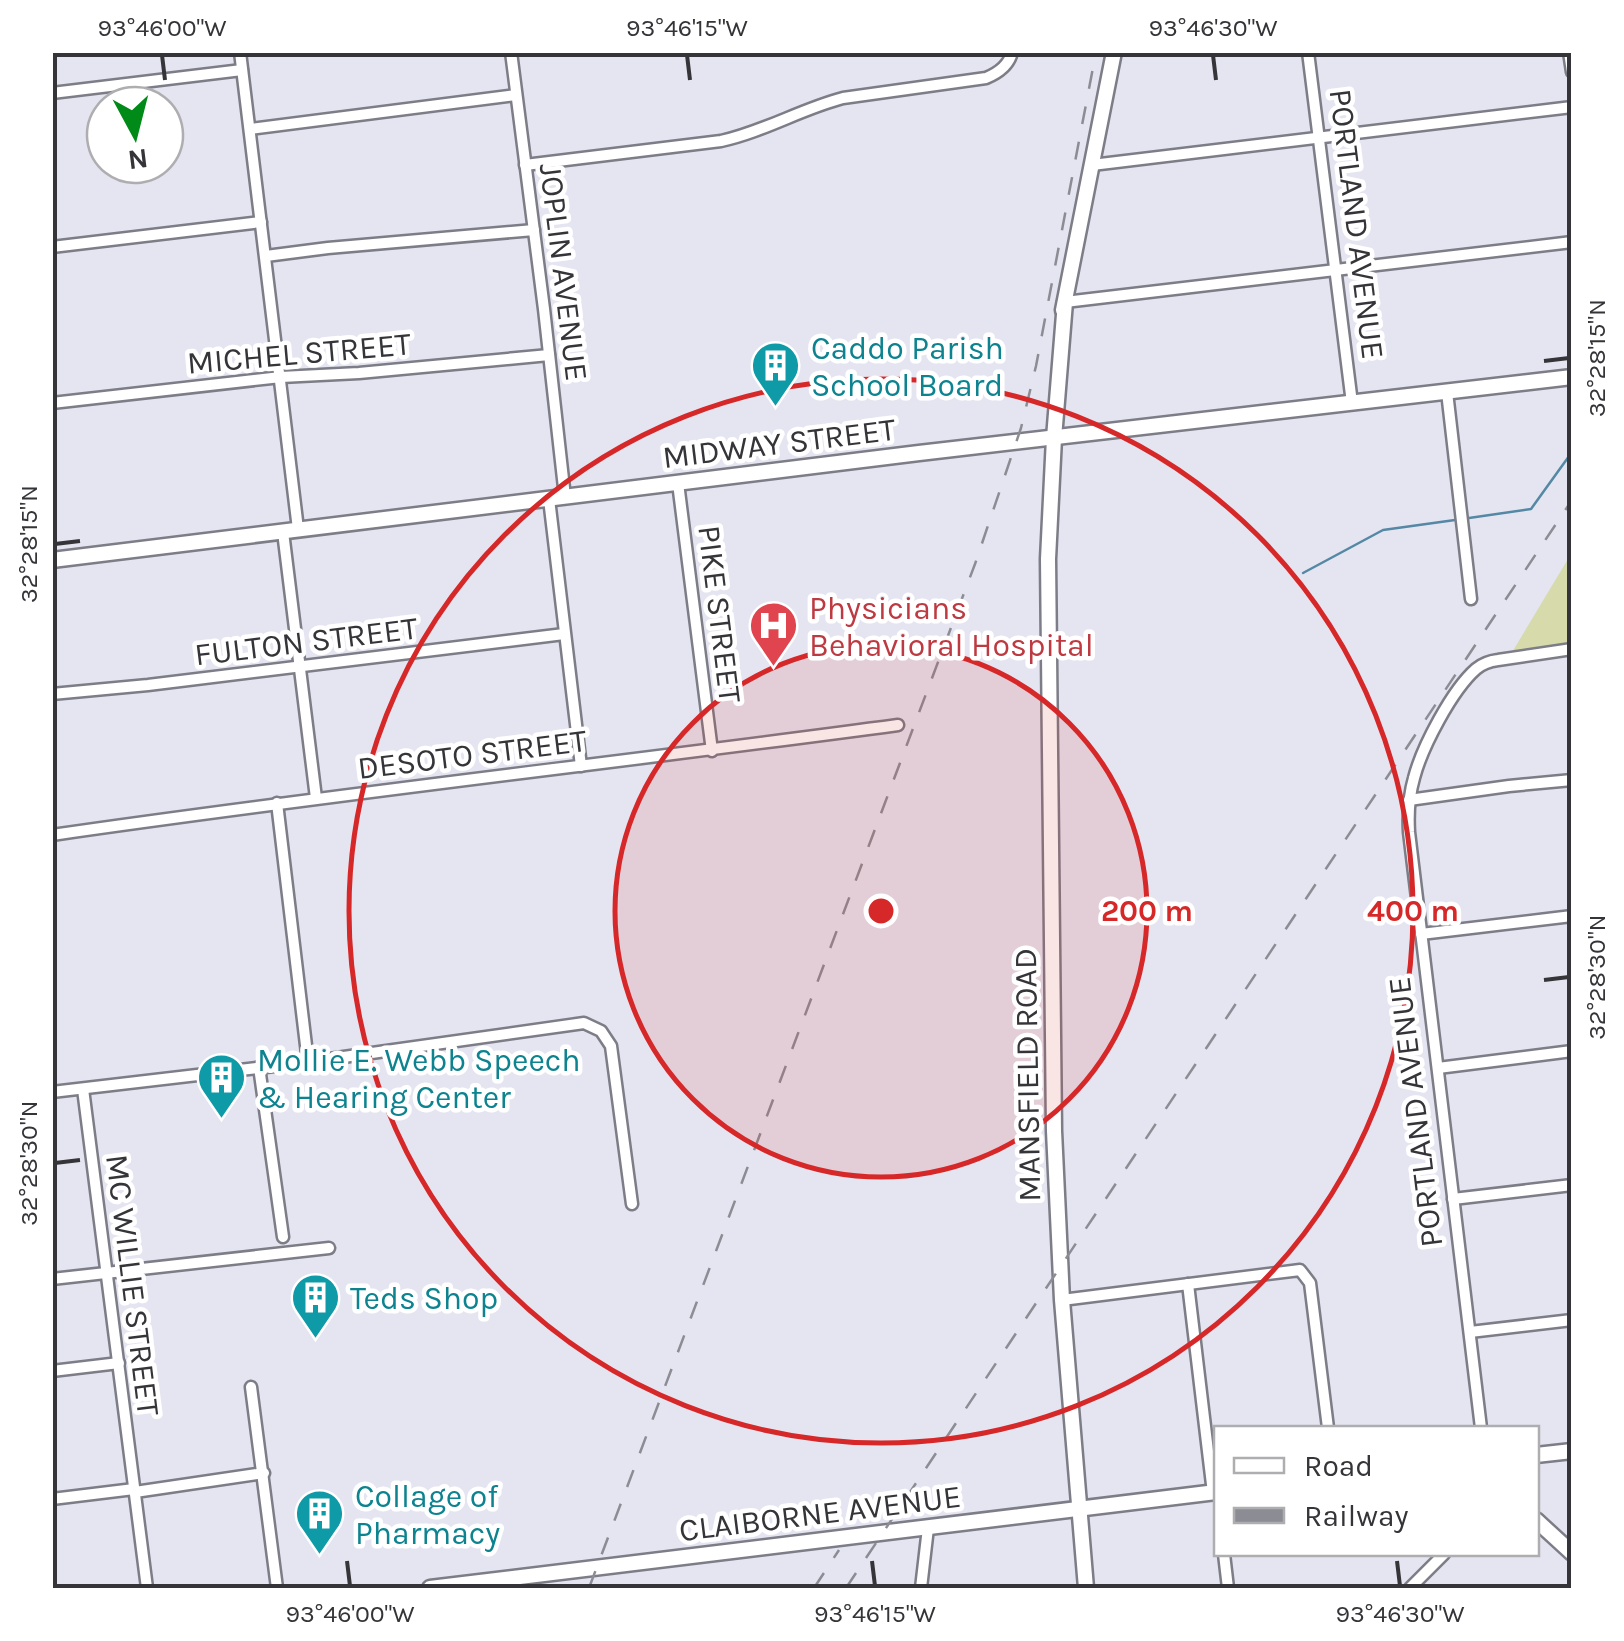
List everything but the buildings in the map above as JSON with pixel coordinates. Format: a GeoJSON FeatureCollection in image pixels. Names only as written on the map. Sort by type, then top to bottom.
{"type":"FeatureCollection","features":[{"type":"Feature","properties":{"kind":"street"},"geometry":{"type":"LineString","coordinates":[[240,52],[281,377],[299,668],[316,798]]}},
{"type":"Feature","properties":{"kind":"street","name":"JOPLIN AVENUE"},"geometry":{"type":"LineString","coordinates":[[511,52],[565,497]]}},
{"type":"Feature","properties":{"kind":"street"},"geometry":{"type":"LineString","coordinates":[[525,165],[720,142],[764,129],[833,100],[986,78],[1002,69],[1012,52]]}},
{"type":"Feature","properties":{"kind":"street","name":"MANSFIELD ROAD"},"geometry":{"type":"LineString","coordinates":[[1086,1588],[1062,1300],[1054,1131],[1050,438],[1052,364],[1114,52]]}},
{"type":"Feature","properties":{"kind":"street","name":"PORTLAND AVENUE"},"geometry":{"type":"LineString","coordinates":[[1308,52],[1352,402]]}},
{"type":"Feature","properties":{"kind":"street"},"geometry":{"type":"LineString","coordinates":[[1569,52],[1572,72]]}},
{"type":"Feature","properties":{"kind":"street"},"geometry":{"type":"LineString","coordinates":[[52,93],[242,70]]}},
{"type":"Feature","properties":{"kind":"street"},"geometry":{"type":"LineString","coordinates":[[250,128],[516,94]]}},
{"type":"Feature","properties":{"kind":"street"},"geometry":{"type":"LineString","coordinates":[[1092,165],[1572,108]]}},
{"type":"Feature","properties":{"kind":"street"},"geometry":{"type":"LineString","coordinates":[[52,247],[261,222]]}},
{"type":"Feature","properties":{"kind":"street"},"geometry":{"type":"LineString","coordinates":[[266,256],[534,230]]}},
{"type":"Feature","properties":{"kind":"street"},"geometry":{"type":"LineString","coordinates":[[1065,302],[1572,242]]}},
{"type":"Feature","properties":{"kind":"street","name":"MICHEL STREET"},"geometry":{"type":"LineString","coordinates":[[52,404],[281,377],[359,374],[549,356]]}},
{"type":"Feature","properties":{"kind":"street","name":"MIDWAY STREET"},"geometry":{"type":"LineString","coordinates":[[52,560],[1572,376]]}},
{"type":"Feature","properties":{"kind":"street"},"geometry":{"type":"LineString","coordinates":[[1446,392],[1471,598]]}},
{"type":"Feature","properties":{"kind":"street","name":"PIKE STREET"},"geometry":{"type":"LineString","coordinates":[[678,483],[712,751]]}},
{"type":"Feature","properties":{"kind":"street"},"geometry":{"type":"LineString","coordinates":[[549,499],[581,766]]}},
{"type":"Feature","properties":{"kind":"street","name":"FULTON STREET"},"geometry":{"type":"LineString","coordinates":[[52,694],[148,686],[564,634]]}},
{"type":"Feature","properties":{"kind":"street","name":"PORTLAND AVENUE"},"geometry":{"type":"LineString","coordinates":[[1481,1426],[1409,832],[1410,800],[1418,763],[1441,718],[1476,669],[1488,662],[1572,650]]}},
{"type":"Feature","properties":{"kind":"street","name":"DESOTO STREET"},"geometry":{"type":"LineString","coordinates":[[52,834],[898,726]]}},
{"type":"Feature","properties":{"kind":"street"},"geometry":{"type":"LineString","coordinates":[[1410,800],[1572,780]]}},
{"type":"Feature","properties":{"kind":"street"},"geometry":{"type":"LineString","coordinates":[[276,803],[308,1062]]}},
{"type":"Feature","properties":{"kind":"street"},"geometry":{"type":"LineString","coordinates":[[1421,934],[1572,916]]}},
{"type":"Feature","properties":{"kind":"street"},"geometry":{"type":"LineString","coordinates":[[52,1092],[308,1062],[573,1023],[596,1026],[607,1038],[613,1055],[632,1204]]}},
{"type":"Feature","properties":{"kind":"street"},"geometry":{"type":"LineString","coordinates":[[1438,1068],[1572,1051]]}},
{"type":"Feature","properties":{"kind":"street"},"geometry":{"type":"LineString","coordinates":[[259,1067],[283,1237]]}},
{"type":"Feature","properties":{"kind":"street","name":"MC WILLIE STREET"},"geometry":{"type":"LineString","coordinates":[[82,1089],[146,1588]]}},
{"type":"Feature","properties":{"kind":"street"},"geometry":{"type":"LineString","coordinates":[[1454,1200],[1572,1185]]}},
{"type":"Feature","properties":{"kind":"street"},"geometry":{"type":"LineString","coordinates":[[52,1278],[330,1248]]}},
{"type":"Feature","properties":{"kind":"street"},"geometry":{"type":"LineString","coordinates":[[1062,1300],[1300,1270],[1310,1283],[1328,1426]]}},
{"type":"Feature","properties":{"kind":"street"},"geometry":{"type":"LineString","coordinates":[[1188,1284],[1214,1486]]}},
{"type":"Feature","properties":{"kind":"street"},"geometry":{"type":"LineString","coordinates":[[1470,1332],[1572,1320]]}},
{"type":"Feature","properties":{"kind":"street"},"geometry":{"type":"LineString","coordinates":[[52,1371],[118,1363]]}},
{"type":"Feature","properties":{"kind":"street"},"geometry":{"type":"LineString","coordinates":[[251,1387],[277,1588]]}},
{"type":"Feature","properties":{"kind":"street"},"geometry":{"type":"LineString","coordinates":[[1539,1455],[1572,1451]]}},
{"type":"Feature","properties":{"kind":"street"},"geometry":{"type":"LineString","coordinates":[[52,1500],[264,1473]]}},
{"type":"Feature","properties":{"kind":"street","name":"CLAIBORNE AVENUE"},"geometry":{"type":"LineString","coordinates":[[430,1588],[1214,1494]]}},
{"type":"Feature","properties":{"kind":"street"},"geometry":{"type":"LineString","coordinates":[[1539,1523],[1572,1554]]}},
{"type":"Feature","properties":{"kind":"street"},"geometry":{"type":"LineString","coordinates":[[921,1588],[928,1528]]}},
{"type":"Feature","properties":{"kind":"street"},"geometry":{"type":"LineString","coordinates":[[1224,1556],[1228,1588]]}},
{"type":"Feature","properties":{"kind":"street"},"geometry":{"type":"LineString","coordinates":[[1410,1588],[1442,1556]]}},
{"type":"Feature","properties":{"kind":"green space"},"geometry":{"type":"Polygon","coordinates":[[[1571,554],[1571,646],[1511,654],[1571,554]]]}},
{"type":"Feature","properties":{"kind":"waterway"},"geometry":{"type":"LineString","coordinates":[[1469,518],[1531,509],[1572,452]]}},
{"type":"Feature","properties":{"kind":"waterway"},"geometry":{"type":"LineString","coordinates":[[1303,573],[1383,530],[1455,520]]}},
{"type":"Feature","properties":{"kind":"railway"},"geometry":{"type":"LineString","coordinates":[[589,1588],[975,564],[1021,428],[1096,52]]}},
{"type":"Feature","properties":{"kind":"railway"},"geometry":{"type":"LineString","coordinates":[[846,1588],[1572,500]]}},
{"type":"Feature","properties":{"kind":"railway"},"geometry":{"type":"LineString","coordinates":[[814,1588],[839,1550]]}},
{"type":"Feature","properties":{"kind":"place","name":"Caddo Parish School Board"},"geometry":{"type":"Point","coordinates":[776,408]}},
{"type":"Feature","properties":{"kind":"place","name":"Physicians Behavioral Hospital"},"geometry":{"type":"Point","coordinates":[774,668]}},
{"type":"Feature","properties":{"kind":"place","name":"Mollie E. Webb Speech & Hearing Center"},"geometry":{"type":"Point","coordinates":[222,1120]}},
{"type":"Feature","properties":{"kind":"place","name":"Teds Shop"},"geometry":{"type":"Point","coordinates":[315,1340]}},
{"type":"Feature","properties":{"kind":"place","name":"Collage of Pharmacy"},"geometry":{"type":"Point","coordinates":[320,1556]}}]}
